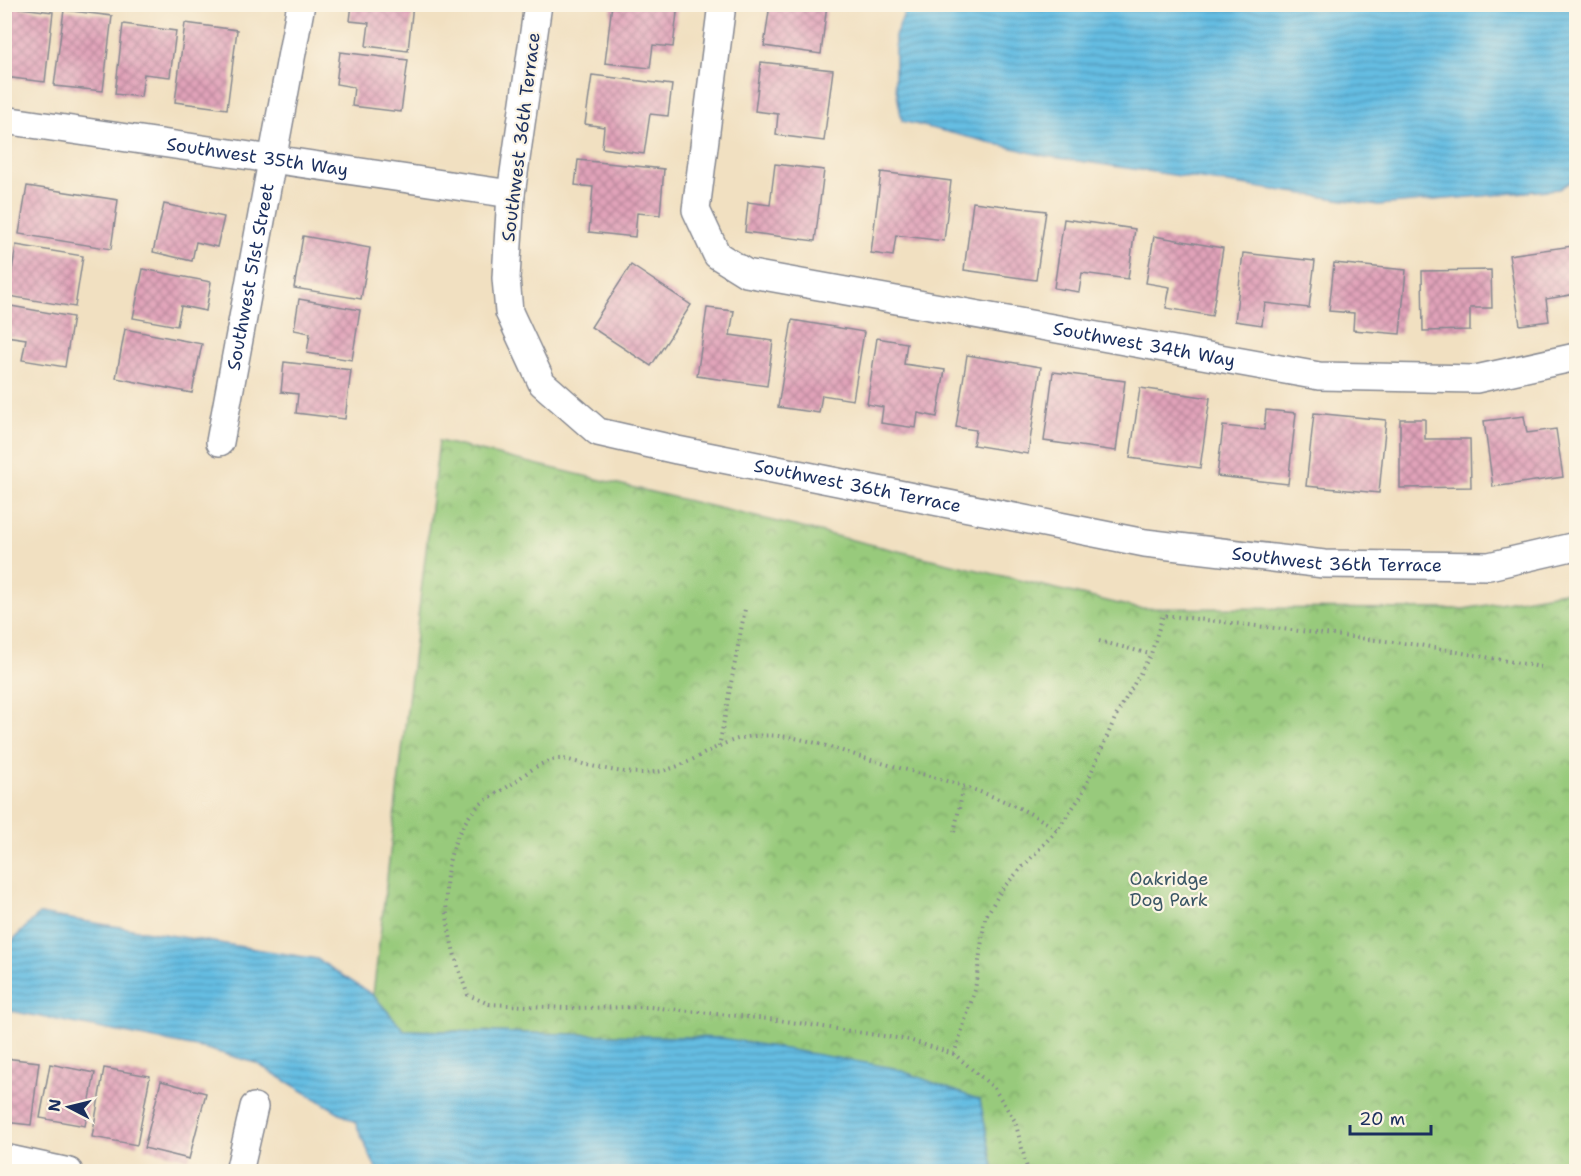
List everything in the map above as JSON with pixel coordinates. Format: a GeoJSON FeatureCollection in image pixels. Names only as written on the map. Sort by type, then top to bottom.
{"type":"FeatureCollection","features":[{"type":"Feature","properties":{"kind":"street","name":"Southwest 51st Street"},"geometry":{"type":"LineString","coordinates":[[220,442],[301,4]]}},
{"type":"Feature","properties":{"kind":"street","name":"Southwest 36th Terrace"},"geometry":{"type":"LineString","coordinates":[[538,4],[511,194],[506,278],[509,312],[542,383],[598,432],[688,453],[1145,543],[1324,564],[1489,566],[1576,546]]}},
{"type":"Feature","properties":{"kind":"street","name":"Southwest 34th Way"},"geometry":{"type":"LineString","coordinates":[[722,4],[696,210],[717,255],[746,273],[1319,376],[1476,379],[1576,357]]}},
{"type":"Feature","properties":{"kind":"street","name":"Southwest 35th Way"},"geometry":{"type":"LineString","coordinates":[[4,120],[511,194]]}},
{"type":"Feature","properties":{"kind":"street"},"geometry":{"type":"LineString","coordinates":[[239,1172],[254,1107]]}},
{"type":"Feature","properties":{"kind":"street"},"geometry":{"type":"LineString","coordinates":[[4,1158],[69,1172]]}},
{"type":"Feature","properties":{"kind":"path"},"geometry":{"type":"LineString","coordinates":[[718,748],[744,609]]}},
{"type":"Feature","properties":{"kind":"path"},"geometry":{"type":"LineString","coordinates":[[954,1054],[975,990],[984,918],[1002,889],[1057,830],[1081,796],[1116,716],[1151,654],[1163,615],[1374,639],[1541,667]]}},
{"type":"Feature","properties":{"kind":"path"},"geometry":{"type":"LineString","coordinates":[[1099,642],[1151,654]]}},
{"type":"Feature","properties":{"kind":"path"},"geometry":{"type":"LineString","coordinates":[[1028,1172],[1015,1121],[993,1087],[954,1054],[909,1040],[778,1020],[650,1007],[566,1008],[489,1004],[468,995],[453,958],[445,910],[449,865],[461,834],[476,809],[536,767],[560,759],[625,773],[656,772],[682,765],[744,737],[763,735],[805,740],[964,786],[1035,814],[1057,830]]}},
{"type":"Feature","properties":{"kind":"path"},"geometry":{"type":"LineString","coordinates":[[954,832],[964,786]]}},
{"type":"Feature","properties":{"kind":"path"},"geometry":{"type":"LineString","coordinates":[[1477,1172],[1513,1168],[1561,1172]]}},
{"type":"Feature","properties":{"kind":"green space","name":"Oakridge Dog Park"},"geometry":{"type":"Polygon","coordinates":[[[439,441],[1136,608],[1464,609],[1576,590],[1576,1171],[994,1171],[992,1167],[722,1038],[404,1030],[373,995],[439,441]]]}},
{"type":"Feature","properties":{"kind":"water"},"geometry":{"type":"Polygon","coordinates":[[[908,4],[1576,5],[1576,178],[1559,189],[1378,205],[1045,156],[902,121],[895,83],[895,36],[908,4]]]}},
{"type":"Feature","properties":{"kind":"water"},"geometry":{"type":"Polygon","coordinates":[[[39,914],[317,959],[373,995],[404,1030],[722,1038],[894,1068],[980,1100],[994,1171],[377,1171],[355,1122],[256,1063],[207,1049],[5,1010],[5,948],[39,914]]]}},
{"type":"Feature","properties":{"kind":"building"},"geometry":{"type":"Polygon","coordinates":[[[352,4],[413,4],[408,51],[366,46],[369,23],[350,21],[352,4]]]}},
{"type":"Feature","properties":{"kind":"building"},"geometry":{"type":"Polygon","coordinates":[[[612,4],[678,4],[673,47],[653,45],[650,68],[605,63],[612,4]]]}},
{"type":"Feature","properties":{"kind":"building"},"geometry":{"type":"Polygon","coordinates":[[[770,4],[827,4],[821,54],[764,46],[770,4]]]}},
{"type":"Feature","properties":{"kind":"building"},"geometry":{"type":"Polygon","coordinates":[[[4,6],[53,12],[45,82],[4,77],[4,6]]]}},
{"type":"Feature","properties":{"kind":"building"},"geometry":{"type":"Polygon","coordinates":[[[64,10],[112,16],[103,91],[54,86],[64,10]]]}},
{"type":"Feature","properties":{"kind":"building"},"geometry":{"type":"Polygon","coordinates":[[[185,23],[237,30],[227,109],[175,102],[185,23]]]}},
{"type":"Feature","properties":{"kind":"building"},"geometry":{"type":"Polygon","coordinates":[[[123,24],[176,31],[170,77],[144,74],[141,97],[115,94],[123,24]]]}},
{"type":"Feature","properties":{"kind":"building"},"geometry":{"type":"Polygon","coordinates":[[[340,52],[408,60],[401,112],[352,106],[354,87],[336,84],[340,52]]]}},
{"type":"Feature","properties":{"kind":"building"},"geometry":{"type":"Polygon","coordinates":[[[761,62],[833,70],[824,141],[776,135],[778,114],[755,111],[761,62]]]}},
{"type":"Feature","properties":{"kind":"building"},"geometry":{"type":"Polygon","coordinates":[[[592,75],[672,85],[668,116],[650,114],[644,154],[602,148],[604,127],[585,124],[592,75]]]}},
{"type":"Feature","properties":{"kind":"building"},"geometry":{"type":"Polygon","coordinates":[[[578,160],[664,169],[660,215],[637,213],[635,237],[589,232],[593,187],[575,185],[578,160]]]}},
{"type":"Feature","properties":{"kind":"building"},"geometry":{"type":"Polygon","coordinates":[[[775,164],[824,170],[815,241],[745,232],[748,202],[770,205],[775,164]]]}},
{"type":"Feature","properties":{"kind":"building"},"geometry":{"type":"Polygon","coordinates":[[[881,172],[951,181],[944,241],[896,235],[893,256],[871,253],[881,172]]]}},
{"type":"Feature","properties":{"kind":"building"},"geometry":{"type":"Polygon","coordinates":[[[27,186],[118,200],[111,249],[19,234],[27,186]]]}},
{"type":"Feature","properties":{"kind":"building"},"geometry":{"type":"Polygon","coordinates":[[[973,202],[1046,211],[1036,280],[964,270],[973,202]]]}},
{"type":"Feature","properties":{"kind":"building"},"geometry":{"type":"Polygon","coordinates":[[[164,204],[224,217],[217,247],[196,242],[192,261],[153,252],[164,204]]]}},
{"type":"Feature","properties":{"kind":"building"},"geometry":{"type":"Polygon","coordinates":[[[1064,219],[1135,229],[1128,279],[1082,273],[1079,292],[1054,288],[1064,219]]]}},
{"type":"Feature","properties":{"kind":"building"},"geometry":{"type":"Polygon","coordinates":[[[303,236],[370,248],[361,299],[294,288],[303,236]]]}},
{"type":"Feature","properties":{"kind":"building"},"geometry":{"type":"Polygon","coordinates":[[[1154,236],[1223,248],[1212,316],[1166,308],[1170,287],[1146,283],[1154,236]]]}},
{"type":"Feature","properties":{"kind":"building"},"geometry":{"type":"Polygon","coordinates":[[[16,245],[83,256],[75,307],[8,296],[16,245]]]}},
{"type":"Feature","properties":{"kind":"building"},"geometry":{"type":"Polygon","coordinates":[[[1572,246],[1576,294],[1546,299],[1549,321],[1520,325],[1509,255],[1572,246]]]}},
{"type":"Feature","properties":{"kind":"building"},"geometry":{"type":"Polygon","coordinates":[[[1243,253],[1315,261],[1309,308],[1265,303],[1262,325],[1235,321],[1243,253]]]}},
{"type":"Feature","properties":{"kind":"building"},"geometry":{"type":"Polygon","coordinates":[[[1334,263],[1406,270],[1400,334],[1353,330],[1354,313],[1329,311],[1334,263]]]}},
{"type":"Feature","properties":{"kind":"building"},"geometry":{"type":"Polygon","coordinates":[[[631,265],[691,305],[651,366],[591,327],[631,265]]]}},
{"type":"Feature","properties":{"kind":"building"},"geometry":{"type":"Polygon","coordinates":[[[143,269],[211,282],[206,311],[181,306],[177,326],[133,318],[143,269]]]}},
{"type":"Feature","properties":{"kind":"building"},"geometry":{"type":"Polygon","coordinates":[[[1491,270],[1492,308],[1470,308],[1470,330],[1423,331],[1422,271],[1491,270]]]}},
{"type":"Feature","properties":{"kind":"building"},"geometry":{"type":"Polygon","coordinates":[[[299,299],[360,310],[352,360],[307,353],[310,333],[294,330],[299,299]]]}},
{"type":"Feature","properties":{"kind":"building"},"geometry":{"type":"Polygon","coordinates":[[[11,306],[73,317],[65,367],[22,360],[26,339],[6,336],[11,306]]]}},
{"type":"Feature","properties":{"kind":"building"},"geometry":{"type":"Polygon","coordinates":[[[707,308],[734,311],[730,335],[773,341],[767,386],[697,376],[707,308]]]}},
{"type":"Feature","properties":{"kind":"building"},"geometry":{"type":"Polygon","coordinates":[[[792,320],[864,332],[853,400],[822,395],[819,413],[778,407],[792,320]]]}},
{"type":"Feature","properties":{"kind":"building"},"geometry":{"type":"Polygon","coordinates":[[[125,329],[202,344],[192,393],[116,378],[125,329]]]}},
{"type":"Feature","properties":{"kind":"building"},"geometry":{"type":"Polygon","coordinates":[[[877,338],[907,343],[904,364],[945,370],[937,417],[918,413],[916,428],[881,423],[883,407],[867,404],[877,338]]]}},
{"type":"Feature","properties":{"kind":"building"},"geometry":{"type":"Polygon","coordinates":[[[967,355],[1041,367],[1028,454],[973,445],[976,430],[956,427],[967,355]]]}},
{"type":"Feature","properties":{"kind":"building"},"geometry":{"type":"Polygon","coordinates":[[[284,362],[351,370],[345,419],[296,413],[298,394],[281,392],[284,362]]]}},
{"type":"Feature","properties":{"kind":"building"},"geometry":{"type":"Polygon","coordinates":[[[1053,372],[1125,381],[1116,451],[1044,441],[1053,372]]]}},
{"type":"Feature","properties":{"kind":"building"},"geometry":{"type":"Polygon","coordinates":[[[1140,388],[1210,398],[1200,468],[1130,458],[1140,388]]]}},
{"type":"Feature","properties":{"kind":"building"},"geometry":{"type":"Polygon","coordinates":[[[1266,410],[1296,413],[1288,484],[1217,476],[1223,426],[1264,430],[1266,410]]]}},
{"type":"Feature","properties":{"kind":"building"},"geometry":{"type":"Polygon","coordinates":[[[1314,413],[1386,420],[1379,493],[1306,486],[1314,413]]]}},
{"type":"Feature","properties":{"kind":"building"},"geometry":{"type":"Polygon","coordinates":[[[1524,416],[1527,433],[1556,429],[1563,477],[1493,487],[1484,421],[1524,416]]]}},
{"type":"Feature","properties":{"kind":"building"},"geometry":{"type":"Polygon","coordinates":[[[1400,419],[1425,419],[1425,439],[1470,439],[1471,487],[1400,488],[1400,419]]]}},
{"type":"Feature","properties":{"kind":"building"},"geometry":{"type":"Polygon","coordinates":[[[4,1058],[39,1062],[31,1125],[4,1122],[4,1058]]]}},
{"type":"Feature","properties":{"kind":"building"},"geometry":{"type":"Polygon","coordinates":[[[50,1064],[95,1073],[85,1126],[40,1118],[50,1064]]]}},
{"type":"Feature","properties":{"kind":"building"},"geometry":{"type":"Polygon","coordinates":[[[104,1068],[150,1076],[137,1145],[92,1137],[104,1068]]]}},
{"type":"Feature","properties":{"kind":"building"},"geometry":{"type":"Polygon","coordinates":[[[161,1081],[206,1093],[189,1159],[144,1148],[161,1081]]]}}]}
